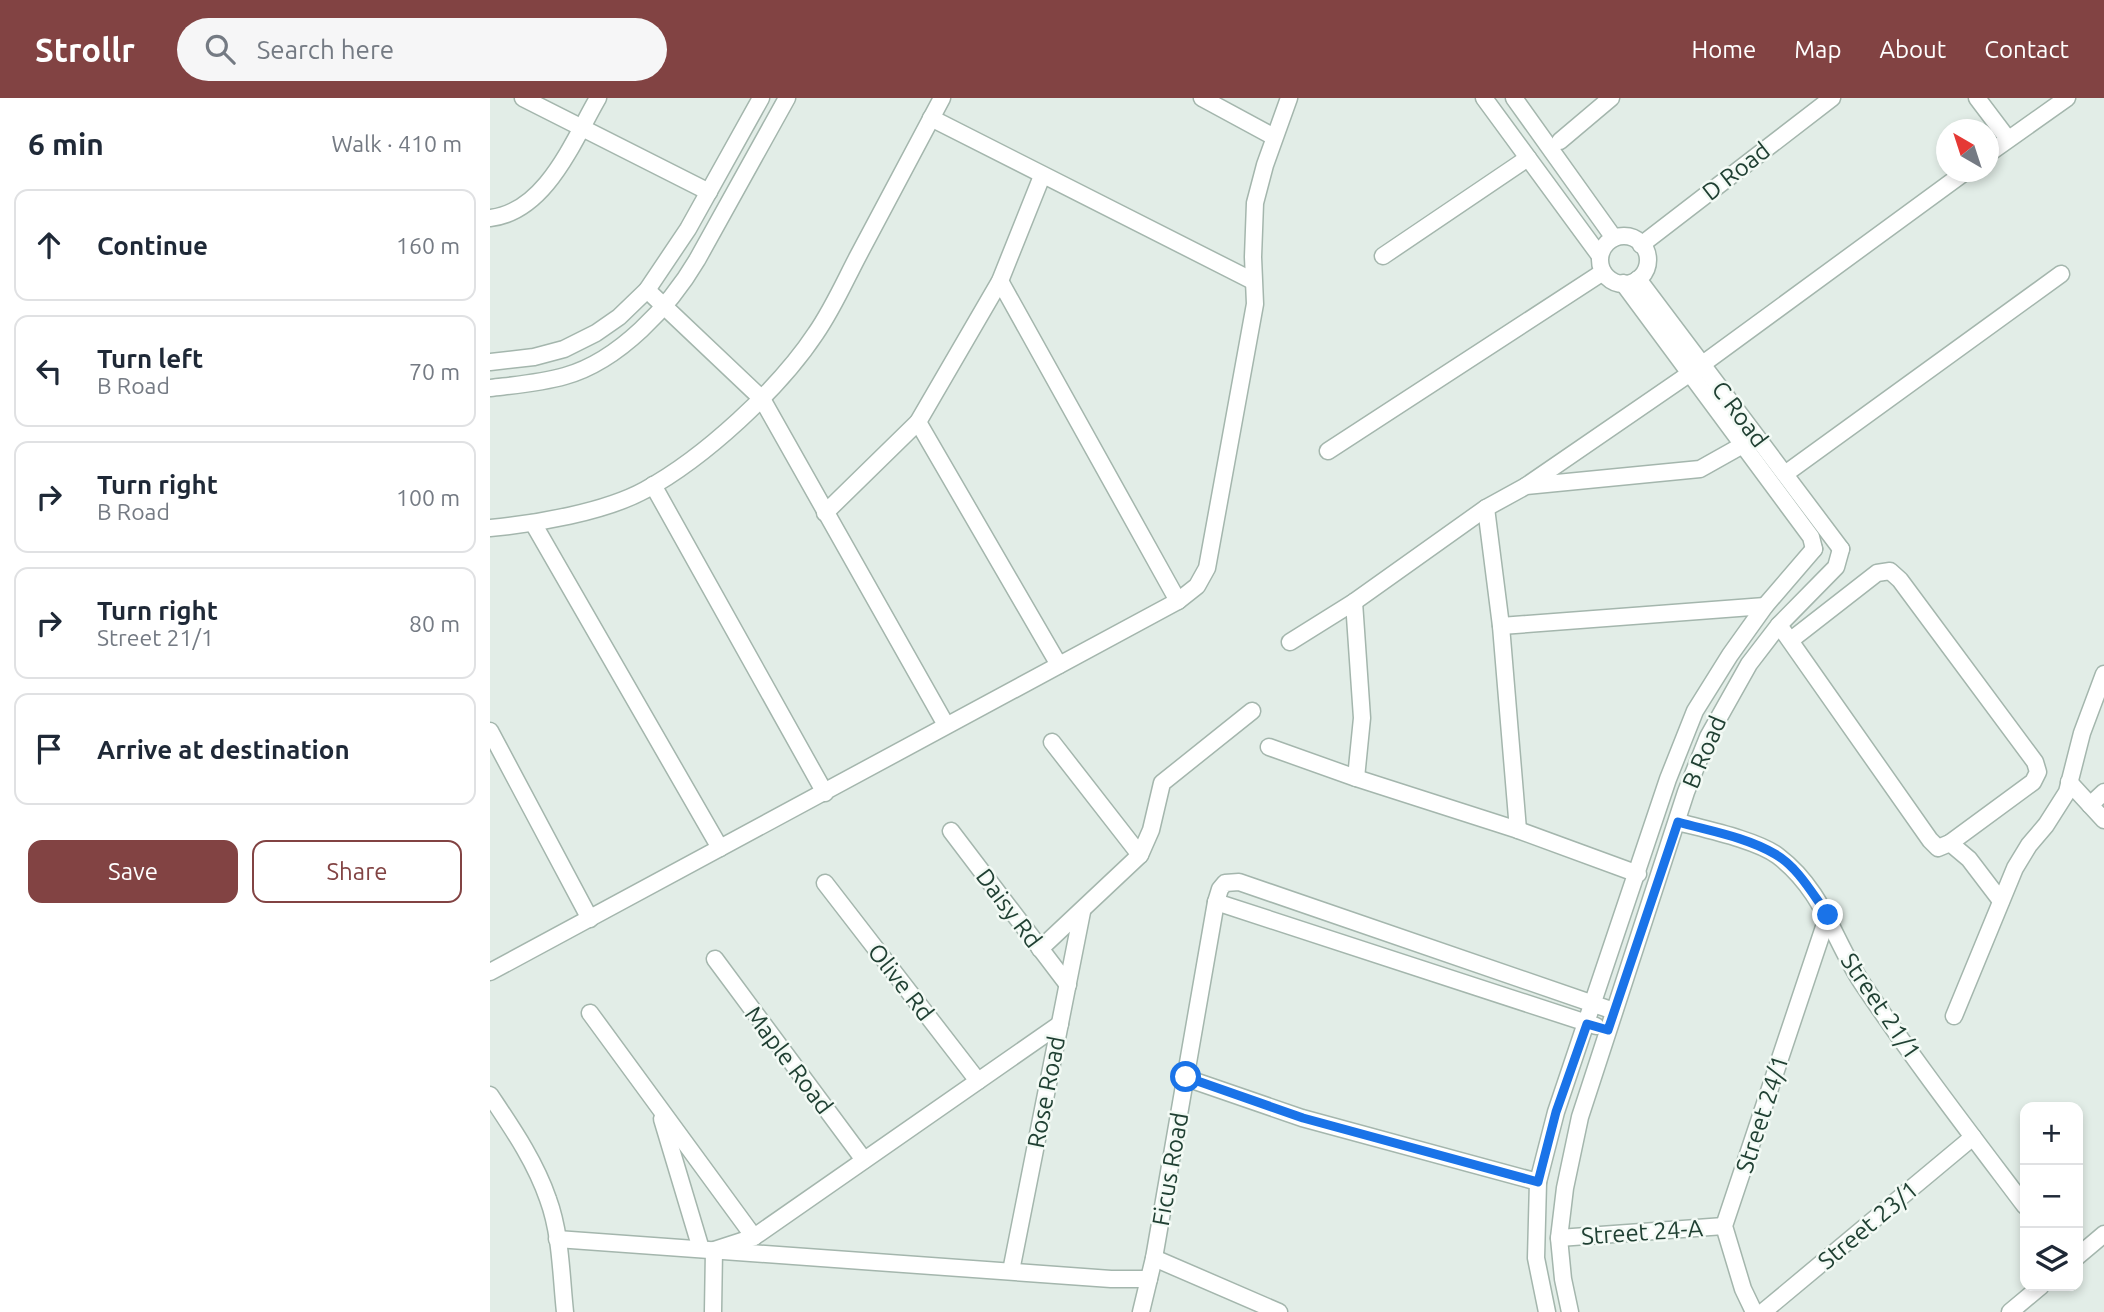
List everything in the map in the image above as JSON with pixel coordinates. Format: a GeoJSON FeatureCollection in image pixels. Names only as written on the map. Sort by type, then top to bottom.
{"type":"FeatureCollection","features":[{"type":"Feature","properties":{"kind":"street"},"geometry":{"type":"LineString","coordinates":[[523,98],[709,192]]}},
{"type":"Feature","properties":{"kind":"street"},"geometry":{"type":"LineString","coordinates":[[490,218],[505,216],[531,200],[554,173],[598,98]]}},
{"type":"Feature","properties":{"kind":"street"},"geometry":{"type":"LineString","coordinates":[[490,362],[534,357],[564,349],[620,317],[647,290],[688,229],[761,98]]}},
{"type":"Feature","properties":{"kind":"street"},"geometry":{"type":"LineString","coordinates":[[490,388],[567,376],[614,351],[666,305],[691,271],[788,98]]}},
{"type":"Feature","properties":{"kind":"street"},"geometry":{"type":"LineString","coordinates":[[490,528],[533,523],[590,511],[644,491],[692,459],[762,399],[779,382],[817,332],[942,98]]}},
{"type":"Feature","properties":{"kind":"street"},"geometry":{"type":"LineString","coordinates":[[1202,98],[1274,137]]}},
{"type":"Feature","properties":{"kind":"street"},"geometry":{"type":"LineString","coordinates":[[490,972],[1178,601],[1197,586],[1207,568],[1255,304],[1255,203],[1274,137],[1289,98]]}},
{"type":"Feature","properties":{"kind":"street"},"geometry":{"type":"LineString","coordinates":[[1328,451],[1602,264],[1607,242],[1614,238],[1630,236],[1637,239],[1647,251],[1647,266],[1630,281],[1615,282],[1602,264],[1528,158],[1484,98]]}},
{"type":"Feature","properties":{"kind":"street"},"geometry":{"type":"LineString","coordinates":[[1514,98],[1614,238]]}},
{"type":"Feature","properties":{"kind":"street"},"geometry":{"type":"LineString","coordinates":[[1560,141],[1611,98]]}},
{"type":"Feature","properties":{"kind":"street","name":"D Road"},"geometry":{"type":"LineString","coordinates":[[1641,245],[1831,98]]}},
{"type":"Feature","properties":{"kind":"street"},"geometry":{"type":"LineString","coordinates":[[1977,98],[2008,139]]}},
{"type":"Feature","properties":{"kind":"street"},"geometry":{"type":"LineString","coordinates":[[1999,146],[2067,98]]}},
{"type":"Feature","properties":{"kind":"street"},"geometry":{"type":"LineString","coordinates":[[932,118],[1253,281]]}},
{"type":"Feature","properties":{"kind":"street"},"geometry":{"type":"LineString","coordinates":[[1383,256],[1528,158]]}},
{"type":"Feature","properties":{"kind":"street"},"geometry":{"type":"LineString","coordinates":[[825,513],[918,422],[1000,281],[1042,176]]}},
{"type":"Feature","properties":{"kind":"street"},"geometry":{"type":"LineString","coordinates":[[1290,642],[1354,602],[1486,508],[1526,486],[1696,369],[1951,182]]}},
{"type":"Feature","properties":{"kind":"street"},"geometry":{"type":"LineString","coordinates":[[1784,474],[2060,274]]}},
{"type":"Feature","properties":{"kind":"street"},"geometry":{"type":"LineString","coordinates":[[1000,281],[1178,601]]}},
{"type":"Feature","properties":{"kind":"street","name":"C Road"},"geometry":{"type":"LineString","coordinates":[[1630,281],[1696,369],[1784,474],[1841,549]]}},
{"type":"Feature","properties":{"kind":"street"},"geometry":{"type":"LineString","coordinates":[[647,290],[666,305],[762,399],[947,725]]}},
{"type":"Feature","properties":{"kind":"street","name":"C Road"},"geometry":{"type":"LineString","coordinates":[[1696,369],[1741,446],[1811,537],[1814,549]]}},
{"type":"Feature","properties":{"kind":"street"},"geometry":{"type":"LineString","coordinates":[[918,422],[1059,665]]}},
{"type":"Feature","properties":{"kind":"street"},"geometry":{"type":"LineString","coordinates":[[1526,486],[1700,469],[1741,446]]}},
{"type":"Feature","properties":{"kind":"street"},"geometry":{"type":"LineString","coordinates":[[653,485],[825,793]]}},
{"type":"Feature","properties":{"kind":"street"},"geometry":{"type":"LineString","coordinates":[[1486,508],[1501,626],[1518,830]]}},
{"type":"Feature","properties":{"kind":"street"},"geometry":{"type":"LineString","coordinates":[[533,523],[720,848]]}},
{"type":"Feature","properties":{"kind":"street"},"geometry":{"type":"LineString","coordinates":[[1814,549],[1841,549]]}},
{"type":"Feature","properties":{"kind":"street","name":"B Road"},"geometry":{"type":"LineString","coordinates":[[1547,1312],[1536,1258],[1538,1182],[1556,1112],[1668,779],[1695,712],[1730,654],[1765,606],[1814,549]]}},
{"type":"Feature","properties":{"kind":"street","name":"B Road"},"geometry":{"type":"LineString","coordinates":[[1570,1312],[1559,1238],[1565,1188],[1580,1117],[1686,792],[1716,719],[1749,664],[1779,625],[1836,567],[1841,549]]}},
{"type":"Feature","properties":{"kind":"street"},"geometry":{"type":"LineString","coordinates":[[1779,625],[1938,848],[1950,844],[2033,782],[2038,772],[2035,762],[1900,580],[1890,571],[1877,573],[1791,640]]}},
{"type":"Feature","properties":{"kind":"street"},"geometry":{"type":"LineString","coordinates":[[1354,602],[1362,718],[1356,778]]}},
{"type":"Feature","properties":{"kind":"street"},"geometry":{"type":"LineString","coordinates":[[1501,626],[1765,606]]}},
{"type":"Feature","properties":{"kind":"street"},"geometry":{"type":"LineString","coordinates":[[1954,1016],[2015,868],[2067,792],[2081,733],[2104,674]]}},
{"type":"Feature","properties":{"kind":"street"},"geometry":{"type":"LineString","coordinates":[[1040,949],[1140,855],[1151,830],[1162,783],[1252,711]]}},
{"type":"Feature","properties":{"kind":"street"},"geometry":{"type":"LineString","coordinates":[[490,731],[590,919]]}},
{"type":"Feature","properties":{"kind":"street"},"geometry":{"type":"LineString","coordinates":[[1052,742],[1140,855]]}},
{"type":"Feature","properties":{"kind":"street"},"geometry":{"type":"LineString","coordinates":[[1269,747],[1518,830],[1637,874]]}},
{"type":"Feature","properties":{"kind":"street"},"geometry":{"type":"LineString","coordinates":[[2070,782],[2104,820]]}},
{"type":"Feature","properties":{"kind":"street"},"geometry":{"type":"LineString","coordinates":[[2090,805],[2104,792]]}},
{"type":"Feature","properties":{"kind":"street","name":"Street 21/1"},"geometry":{"type":"LineString","coordinates":[[1678,822],[1737,838],[1777,855],[1804,882],[1828,915],[1836,938],[1860,979],[2020,1199]]}},
{"type":"Feature","properties":{"kind":"street","name":"Daisy Rd"},"geometry":{"type":"LineString","coordinates":[[951,831],[1068,985]]}},
{"type":"Feature","properties":{"kind":"street"},"geometry":{"type":"LineString","coordinates":[[1950,844],[1977,868],[2001,901]]}},
{"type":"Feature","properties":{"kind":"street"},"geometry":{"type":"LineString","coordinates":[[1608,1030],[1216,902],[1220,889],[1225,883],[1239,882],[1615,1012]]}},
{"type":"Feature","properties":{"kind":"street","name":"Olive Rd"},"geometry":{"type":"LineString","coordinates":[[825,883],[978,1081]]}},
{"type":"Feature","properties":{"kind":"street","name":"Ficus Road"},"geometry":{"type":"LineString","coordinates":[[1141,1312],[1154,1258],[1216,902]]}},
{"type":"Feature","properties":{"kind":"street","name":"Rose Road"},"geometry":{"type":"LineString","coordinates":[[1011,1272],[1082,912]]}},
{"type":"Feature","properties":{"kind":"street","name":"Street 24/1"},"geometry":{"type":"LineString","coordinates":[[1724,1226],[1828,915]]}},
{"type":"Feature","properties":{"kind":"street","name":"Maple Road"},"geometry":{"type":"LineString","coordinates":[[715,959],[864,1160]]}},
{"type":"Feature","properties":{"kind":"street"},"geometry":{"type":"LineString","coordinates":[[590,1013],[754,1237]]}},
{"type":"Feature","properties":{"kind":"street"},"geometry":{"type":"LineString","coordinates":[[707,1250],[754,1237],[1060,1024]]}},
{"type":"Feature","properties":{"kind":"street"},"geometry":{"type":"LineString","coordinates":[[1186,1077],[1303,1118],[1538,1182]]}},
{"type":"Feature","properties":{"kind":"street"},"geometry":{"type":"LineString","coordinates":[[490,1096],[523,1144],[549,1200],[565,1312]]}},
{"type":"Feature","properties":{"kind":"street"},"geometry":{"type":"LineString","coordinates":[[658,1107],[707,1250],[713,1312]]}},
{"type":"Feature","properties":{"kind":"street","name":"Street 23/1"},"geometry":{"type":"LineString","coordinates":[[1763,1312],[1973,1137]]}},
{"type":"Feature","properties":{"kind":"street"},"geometry":{"type":"LineString","coordinates":[[1724,1226],[1743,1289],[1754,1312]]}},
{"type":"Feature","properties":{"kind":"street","name":"Street 24-A"},"geometry":{"type":"LineString","coordinates":[[1559,1238],[1724,1226]]}},
{"type":"Feature","properties":{"kind":"street"},"geometry":{"type":"LineString","coordinates":[[2083,1252],[2104,1234]]}},
{"type":"Feature","properties":{"kind":"street"},"geometry":{"type":"LineString","coordinates":[[556,1239],[1011,1272],[1149,1279]]}},
{"type":"Feature","properties":{"kind":"street"},"geometry":{"type":"LineString","coordinates":[[1154,1258],[1279,1312]]}},
{"type":"Feature","properties":{"kind":"street"},"geometry":{"type":"LineString","coordinates":[[2010,1312],[2035,1291]]}},
{"type":"Feature","properties":{"kind":"route"},"geometry":{"type":"LineString","coordinates":[[1186,1077],[1303,1118],[1538,1182],[1556,1112],[1587,1024],[1608,1030],[1678,822],[1737,838],[1777,855],[1804,882],[1828,915]]}}]}
